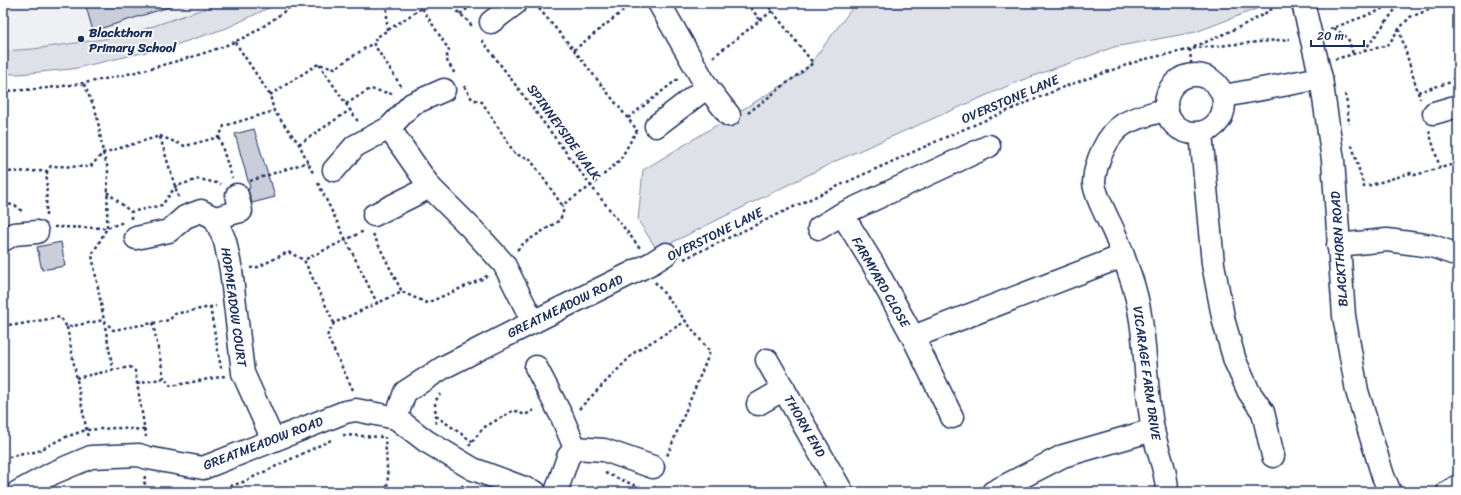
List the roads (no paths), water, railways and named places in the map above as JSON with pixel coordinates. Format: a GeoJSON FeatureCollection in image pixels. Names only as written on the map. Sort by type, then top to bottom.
{"type":"FeatureCollection","features":[{"type":"Feature","properties":{"kind":"street"},"geometry":{"type":"LineString","coordinates":[[482,30],[516,3]]}},
{"type":"Feature","properties":{"kind":"street"},"geometry":{"type":"LineString","coordinates":[[659,3],[699,74],[729,115]]}},
{"type":"Feature","properties":{"kind":"street","name":"BLACKTHORN ROAD"},"geometry":{"type":"LineString","coordinates":[[1303,3],[1328,67],[1338,245],[1344,316],[1357,391],[1383,476],[1390,492]]}},
{"type":"Feature","properties":{"kind":"street"},"geometry":{"type":"LineString","coordinates":[[1224,96],[1328,67]]}},
{"type":"Feature","properties":{"kind":"street"},"geometry":{"type":"LineString","coordinates":[[656,126],[699,74]]}},
{"type":"Feature","properties":{"kind":"street"},"geometry":{"type":"LineString","coordinates":[[1192,75],[1200,75],[1209,78],[1217,85],[1224,96],[1222,116],[1216,124],[1201,133],[1191,133],[1182,130],[1174,124],[1168,115],[1167,99],[1170,90],[1177,82],[1192,75]]}},
{"type":"Feature","properties":{"kind":"street"},"geometry":{"type":"LineString","coordinates":[[334,170],[356,146],[389,128],[412,104],[453,81]]}},
{"type":"Feature","properties":{"kind":"street"},"geometry":{"type":"LineString","coordinates":[[1434,113],[1458,106]]}},
{"type":"Feature","properties":{"kind":"street","name":"VICARAGE FARM DRIVE"},"geometry":{"type":"LineString","coordinates":[[1167,109],[1123,124],[1110,137],[1100,156],[1094,183],[1123,256],[1139,305],[1144,333],[1148,390],[1153,430],[1164,468],[1167,492]]}},
{"type":"Feature","properties":{"kind":"street"},"geometry":{"type":"LineString","coordinates":[[389,128],[430,187],[472,228],[504,264],[533,322]]}},
{"type":"Feature","properties":{"kind":"street"},"geometry":{"type":"LineString","coordinates":[[1201,133],[1213,264],[1224,322],[1235,361],[1249,392],[1263,412],[1273,456]]}},
{"type":"Feature","properties":{"kind":"street"},"geometry":{"type":"LineString","coordinates":[[820,228],[842,214],[989,146]]}},
{"type":"Feature","properties":{"kind":"street"},"geometry":{"type":"LineString","coordinates":[[136,238],[169,231],[185,217],[201,211],[215,218],[241,211],[235,187]]}},
{"type":"Feature","properties":{"kind":"street"},"geometry":{"type":"LineString","coordinates":[[374,215],[430,187]]}},
{"type":"Feature","properties":{"kind":"street","name":"FARMYARD CLOSE"},"geometry":{"type":"LineString","coordinates":[[842,214],[873,264],[913,337],[1123,256]]}},
{"type":"Feature","properties":{"kind":"street","name":"HOPMEADOW COURT"},"geometry":{"type":"LineString","coordinates":[[215,218],[225,241],[231,270],[235,303],[233,375],[273,440]]}},
{"type":"Feature","properties":{"kind":"street"},"geometry":{"type":"LineString","coordinates":[[3,240],[37,220]]}},
{"type":"Feature","properties":{"kind":"street"},"geometry":{"type":"LineString","coordinates":[[1338,245],[1387,240],[1432,246],[1458,255]]}},
{"type":"Feature","properties":{"kind":"street","name":"GREATMEADOW ROAD"},"geometry":{"type":"LineString","coordinates":[[391,428],[405,392],[444,368],[533,322],[662,267]]}},
{"type":"Feature","properties":{"kind":"street"},"geometry":{"type":"LineString","coordinates":[[913,337],[952,417]]}},
{"type":"Feature","properties":{"kind":"street","name":"THORN END"},"geometry":{"type":"LineString","coordinates":[[767,360],[842,492]]}},
{"type":"Feature","properties":{"kind":"street"},"geometry":{"type":"LineString","coordinates":[[536,367],[575,448]]}},
{"type":"Feature","properties":{"kind":"street"},"geometry":{"type":"LineString","coordinates":[[758,404],[784,389]]}},
{"type":"Feature","properties":{"kind":"street","name":"GREATMEADOW ROAD"},"geometry":{"type":"LineString","coordinates":[[18,492],[53,473],[91,457],[139,455],[203,468],[345,412],[356,410],[391,428],[426,441],[473,469],[535,492]]}},
{"type":"Feature","properties":{"kind":"street"},"geometry":{"type":"LineString","coordinates":[[993,492],[1063,456],[1153,430]]}},
{"type":"Feature","properties":{"kind":"street"},"geometry":{"type":"LineString","coordinates":[[575,448],[604,450],[658,471]]}},
{"type":"Feature","properties":{"kind":"street"},"geometry":{"type":"LineString","coordinates":[[556,492],[568,457],[575,448]]}},
{"type":"Feature","properties":{"kind":"street"},"geometry":{"type":"LineString","coordinates":[[3,483],[7,492]]}},
{"type":"Feature","properties":{"kind":"street"},"geometry":{"type":"LineString","coordinates":[[1448,492],[1458,486]]}},
{"type":"Feature","properties":{"kind":"place","name":"Blackthorn Primary School"},"geometry":{"type":"Point","coordinates":[81,39]}}]}
